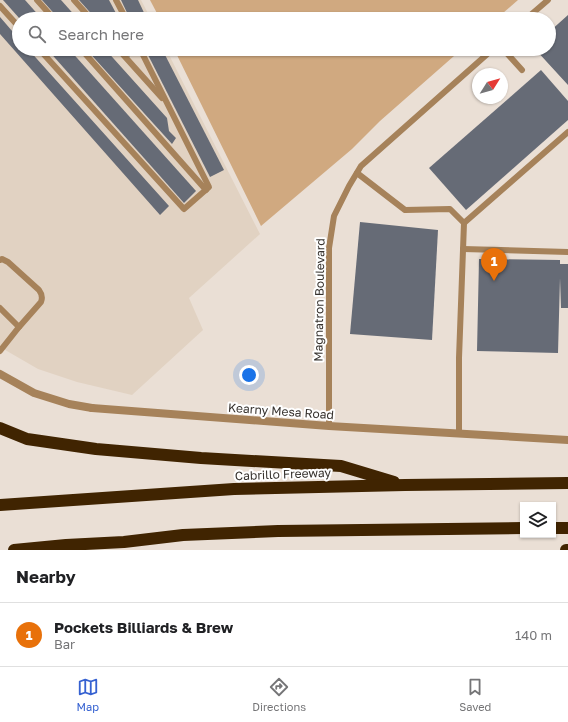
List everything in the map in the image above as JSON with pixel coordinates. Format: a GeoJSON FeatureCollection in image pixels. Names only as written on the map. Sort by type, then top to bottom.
{"type":"FeatureCollection","features":[{"type":"Feature","properties":{"kind":"highway"},"geometry":{"type":"LineString","coordinates":[[0,428],[27,439],[96,450],[341,466],[405,485]]}},
{"type":"Feature","properties":{"kind":"highway","name":"Cabrillo Freeway"},"geometry":{"type":"LineString","coordinates":[[0,505],[234,490],[405,485],[568,483]]}},
{"type":"Feature","properties":{"kind":"highway"},"geometry":{"type":"LineString","coordinates":[[14,550],[66,545],[124,542],[183,535],[278,531],[520,528]]}},
{"type":"Feature","properties":{"kind":"highway"},"geometry":{"type":"LineString","coordinates":[[556,528],[568,528]]}},
{"type":"Feature","properties":{"kind":"street","name":"Kearny Mesa Road"},"geometry":{"type":"LineString","coordinates":[[0,374],[34,393],[69,404],[92,408],[329,426],[568,440]]}},
{"type":"Feature","properties":{"kind":"lane"},"geometry":{"type":"LineString","coordinates":[[37,0],[48,12]]}},
{"type":"Feature","properties":{"kind":"lane"},"geometry":{"type":"LineString","coordinates":[[74,0],[85,12]]}},
{"type":"Feature","properties":{"kind":"lane"},"geometry":{"type":"LineString","coordinates":[[116,0],[122,12]]}},
{"type":"Feature","properties":{"kind":"lane"},"geometry":{"type":"LineString","coordinates":[[534,12],[548,0]]}},
{"type":"Feature","properties":{"kind":"lane"},"geometry":{"type":"LineString","coordinates":[[0,6],[12,19]]}},
{"type":"Feature","properties":{"kind":"lane"},"geometry":{"type":"LineString","coordinates":[[45,56],[184,209],[209,187],[144,56]]}},
{"type":"Feature","properties":{"kind":"lane"},"geometry":{"type":"LineString","coordinates":[[87,56],[206,190]]}},
{"type":"Feature","properties":{"kind":"lane"},"geometry":{"type":"LineString","coordinates":[[124,56],[168,105]]}},
{"type":"Feature","properties":{"kind":"lane","name":"Magnatron Boulevard"},"geometry":{"type":"LineString","coordinates":[[329,426],[329,248],[334,216],[361,166],[485,56]]}},
{"type":"Feature","properties":{"kind":"lane"},"geometry":{"type":"LineString","coordinates":[[509,56],[522,70]]}},
{"type":"Feature","properties":{"kind":"lane"},"geometry":{"type":"LineString","coordinates":[[464,223],[568,132]]}},
{"type":"Feature","properties":{"kind":"lane"},"geometry":{"type":"LineString","coordinates":[[357,173],[405,210],[450,208],[464,223],[459,358],[459,434]]}},
{"type":"Feature","properties":{"kind":"lane"},"geometry":{"type":"LineString","coordinates":[[463,250],[568,252]]}},
{"type":"Feature","properties":{"kind":"lane"},"geometry":{"type":"LineString","coordinates":[[0,260],[8,262],[42,293],[41,302],[0,351]]}},
{"type":"Feature","properties":{"kind":"lane"},"geometry":{"type":"LineString","coordinates":[[0,308],[19,327]]}},
{"type":"Feature","properties":{"kind":"shaded area"},"geometry":{"type":"Polygon","coordinates":[[[0,0],[141,0],[147,12],[12,12],[12,56],[170,56],[260,234],[189,298],[203,330],[132,395],[77,382],[38,369],[0,347],[0,0]]]}},
{"type":"Feature","properties":{"kind":"shaded area"},"geometry":{"type":"Polygon","coordinates":[[[150,0],[518,0],[504,12],[156,12],[150,0]]]}},
{"type":"Feature","properties":{"kind":"shaded area"},"geometry":{"type":"Polygon","coordinates":[[[177,56],[454,56],[380,121],[352,149],[261,226],[177,56]]]}},
{"type":"Feature","properties":{"kind":"building"},"geometry":{"type":"Polygon","coordinates":[[[3,0],[25,0],[36,12],[14,12],[3,0]]]}},
{"type":"Feature","properties":{"kind":"building"},"geometry":{"type":"Polygon","coordinates":[[[42,0],[61,0],[72,12],[53,12],[42,0]]]}},
{"type":"Feature","properties":{"kind":"building"},"geometry":{"type":"Polygon","coordinates":[[[79,0],[109,0],[115,12],[90,12],[79,0]]]}},
{"type":"Feature","properties":{"kind":"building"},"geometry":{"type":"Polygon","coordinates":[[[121,0],[138,0],[144,12],[127,12],[121,0]]]}},
{"type":"Feature","properties":{"kind":"building"},"geometry":{"type":"Polygon","coordinates":[[[568,15],[568,85],[541,56],[556,56],[556,26],[568,15]]]}},
{"type":"Feature","properties":{"kind":"building"},"geometry":{"type":"Polygon","coordinates":[[[0,17],[12,31],[12,48],[0,34],[0,17]]]}},
{"type":"Feature","properties":{"kind":"building"},"geometry":{"type":"Polygon","coordinates":[[[19,56],[34,56],[169,206],[160,215],[19,56]]]}},
{"type":"Feature","properties":{"kind":"building"},"geometry":{"type":"Polygon","coordinates":[[[53,56],[75,56],[196,191],[184,203],[53,56]]]}},
{"type":"Feature","properties":{"kind":"building"},"geometry":{"type":"Polygon","coordinates":[[[92,56],[111,56],[167,118],[169,131],[176,138],[172,144],[92,56]]]}},
{"type":"Feature","properties":{"kind":"building"},"geometry":{"type":"Polygon","coordinates":[[[149,56],[166,56],[224,170],[210,177],[149,56]]]}},
{"type":"Feature","properties":{"kind":"building"},"geometry":{"type":"Polygon","coordinates":[[[541,70],[568,101],[568,120],[466,210],[429,168],[502,104],[508,104],[508,99],[541,70]]]}},
{"type":"Feature","properties":{"kind":"building"},"geometry":{"type":"Polygon","coordinates":[[[360,222],[438,230],[432,340],[350,334],[360,222]]]}},
{"type":"Feature","properties":{"kind":"building"},"geometry":{"type":"Polygon","coordinates":[[[479,259],[560,260],[560,264],[568,264],[568,308],[561,308],[560,278],[558,353],[477,351],[479,259]]]}},
{"type":"Feature","properties":{"kind":"place","name":"Pockets Billiards & Brew"},"geometry":{"type":"Point","coordinates":[494,281]}}]}
